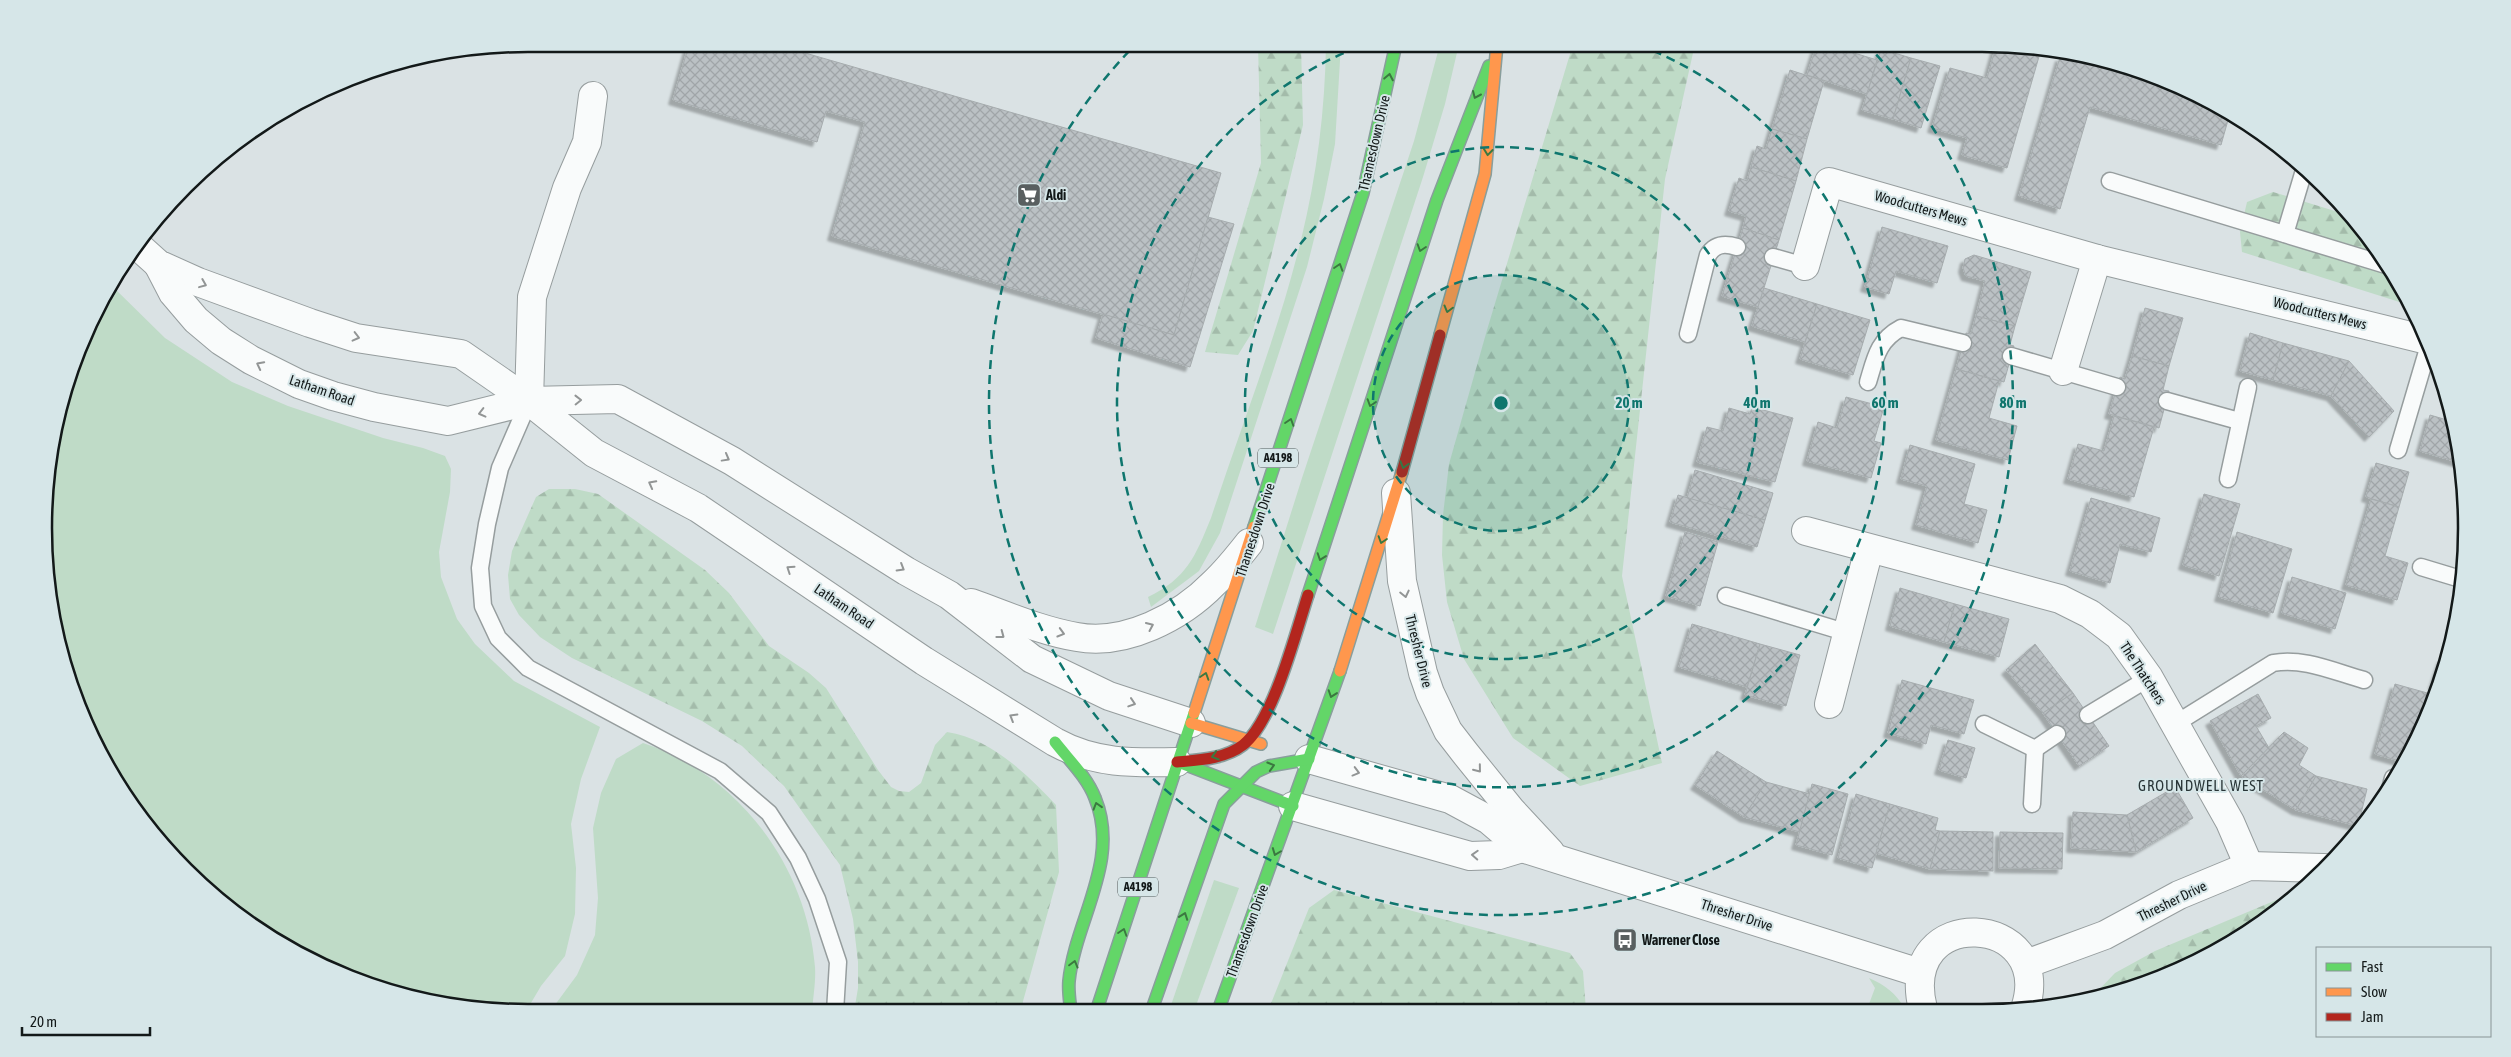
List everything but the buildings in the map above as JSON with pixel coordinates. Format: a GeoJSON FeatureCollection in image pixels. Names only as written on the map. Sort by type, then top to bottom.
{"type":"FeatureCollection","features":[{"type":"Feature","properties":{"kind":"main road","name":"Thamesdown Drive"},"geometry":{"type":"LineString","coordinates":[[1099,1004],[1177,762],[1252,541],[1363,193],[1394,52]]}},
{"type":"Feature","properties":{"kind":"main road"},"geometry":{"type":"LineString","coordinates":[[1177,762],[1216,757],[1249,740],[1267,713],[1467,114],[1495,52]]}},
{"type":"Feature","properties":{"kind":"main road","name":"Thamesdown Drive"},"geometry":{"type":"LineString","coordinates":[[1221,1004],[1337,681],[1396,493],[1485,174],[1493,108],[1497,52]]}},
{"type":"Feature","properties":{"kind":"main road"},"geometry":{"type":"LineString","coordinates":[[1191,722],[1309,759]]}},
{"type":"Feature","properties":{"kind":"main road"},"geometry":{"type":"LineString","coordinates":[[1055,742],[1082,775],[1095,799],[1102,824],[1103,847],[1070,979],[1071,1004]]}},
{"type":"Feature","properties":{"kind":"main road"},"geometry":{"type":"LineString","coordinates":[[1154,1004],[1224,804],[1256,772],[1269,766],[1309,759]]}},
{"type":"Feature","properties":{"kind":"main road"},"geometry":{"type":"LineString","coordinates":[[1177,762],[1293,806]]}},
{"type":"Feature","properties":{"kind":"street"},"geometry":{"type":"LineString","coordinates":[[529,401],[532,296],[567,188],[587,142],[593,96]]}},
{"type":"Feature","properties":{"kind":"street","name":"Woodcutters Mews"},"geometry":{"type":"LineString","coordinates":[[1804,266],[1830,182],[2097,259],[2418,338]]}},
{"type":"Feature","properties":{"kind":"street","name":"Latham Road"},"geometry":{"type":"LineString","coordinates":[[143,250],[158,264],[251,302],[356,338],[461,354],[529,401],[594,453],[698,508],[948,677],[1069,750],[1126,764],[1177,762]]}},
{"type":"Feature","properties":{"kind":"street"},"geometry":{"type":"LineString","coordinates":[[2064,371],[2097,259]]}},
{"type":"Feature","properties":{"kind":"street","name":"Latham Road"},"geometry":{"type":"LineString","coordinates":[[158,264],[173,293],[196,320],[221,341],[251,360],[299,384],[374,407],[448,421],[529,401],[618,399],[732,461],[898,566],[949,595],[1032,659],[1063,676],[1109,696],[1191,722]]}},
{"type":"Feature","properties":{"kind":"street","name":"Thresher Drive"},"geometry":{"type":"LineString","coordinates":[[1396,493],[1402,581],[1423,674],[1430,693],[1448,731],[1511,810],[1554,856]]}},
{"type":"Feature","properties":{"kind":"street","name":"The Thatchers"},"geometry":{"type":"LineString","coordinates":[[1806,531],[2060,599],[2090,614],[2119,636],[2149,678],[2230,822],[2249,866]]}},
{"type":"Feature","properties":{"kind":"street","name":"Latham Road"},"geometry":{"type":"LineString","coordinates":[[949,595],[1076,637],[1104,639],[1144,628],[1173,615],[1213,585],[1252,541]]}},
{"type":"Feature","properties":{"kind":"street"},"geometry":{"type":"LineString","coordinates":[[1830,704],[1870,549]]}},
{"type":"Feature","properties":{"kind":"street","name":"Thresher Drive"},"geometry":{"type":"LineString","coordinates":[[1309,759],[1450,799],[1489,820],[1522,848],[1554,856],[1920,973]]}},
{"type":"Feature","properties":{"kind":"street"},"geometry":{"type":"LineString","coordinates":[[1293,806],[1470,856],[1499,855],[1522,848]]}},
{"type":"Feature","properties":{"kind":"street","name":"Thresher Drive"},"geometry":{"type":"LineString","coordinates":[[2026,964],[2105,935],[2179,895],[2249,866],[2316,868]]}},
{"type":"Feature","properties":{"kind":"street"},"geometry":{"type":"LineString","coordinates":[[1922,1004],[1919,992],[1920,973],[1926,957],[1938,944],[1953,935],[1970,931],[1987,932],[2003,938],[2016,950],[2026,964],[2030,981],[2028,1002]]}},
{"type":"Feature","properties":{"kind":"lane"},"geometry":{"type":"LineString","coordinates":[[2285,234],[2302,177]]}},
{"type":"Feature","properties":{"kind":"lane"},"geometry":{"type":"LineString","coordinates":[[2110,182],[2377,262]]}},
{"type":"Feature","properties":{"kind":"lane"},"geometry":{"type":"LineString","coordinates":[[1688,334],[1708,255],[1712,249],[1720,244],[1737,247]]}},
{"type":"Feature","properties":{"kind":"lane"},"geometry":{"type":"LineString","coordinates":[[1773,258],[1804,266]]}},
{"type":"Feature","properties":{"kind":"lane"},"geometry":{"type":"LineString","coordinates":[[1868,382],[1882,341],[1901,328],[1963,343]]}},
{"type":"Feature","properties":{"kind":"lane"},"geometry":{"type":"LineString","coordinates":[[2011,356],[2117,387]]}},
{"type":"Feature","properties":{"kind":"lane"},"geometry":{"type":"LineString","coordinates":[[2398,450],[2426,356]]}},
{"type":"Feature","properties":{"kind":"lane"},"geometry":{"type":"LineString","coordinates":[[2228,479],[2239,421],[2248,387]]}},
{"type":"Feature","properties":{"kind":"lane"},"geometry":{"type":"LineString","coordinates":[[529,401],[500,468],[487,524],[480,568],[482,606],[498,638],[528,668],[720,771],[769,813],[798,858],[817,899],[838,962],[835,1004]]}},
{"type":"Feature","properties":{"kind":"lane"},"geometry":{"type":"LineString","coordinates":[[2167,401],[2239,421]]}},
{"type":"Feature","properties":{"kind":"lane"},"geometry":{"type":"LineString","coordinates":[[2421,568],[2455,578]]}},
{"type":"Feature","properties":{"kind":"lane"},"geometry":{"type":"LineString","coordinates":[[1726,596],[1848,633]]}},
{"type":"Feature","properties":{"kind":"lane"},"geometry":{"type":"LineString","coordinates":[[2175,724],[2273,663],[2298,661],[2364,680]]}},
{"type":"Feature","properties":{"kind":"lane"},"geometry":{"type":"LineString","coordinates":[[2088,714],[2149,678]]}},
{"type":"Feature","properties":{"kind":"lane"},"geometry":{"type":"LineString","coordinates":[[1984,724],[2035,749]]}},
{"type":"Feature","properties":{"kind":"lane"},"geometry":{"type":"LineString","coordinates":[[2035,749],[2057,734]]}},
{"type":"Feature","properties":{"kind":"lane"},"geometry":{"type":"LineString","coordinates":[[2032,804],[2035,749]]}},
{"type":"Feature","properties":{"kind":"green space"},"geometry":{"type":"Polygon","coordinates":[[[1258,52],[1301,52],[1303,125],[1253,331],[1238,355],[1205,352],[1261,163],[1258,52]]]}},
{"type":"Feature","properties":{"kind":"green space"},"geometry":{"type":"Polygon","coordinates":[[[1326,52],[1341,52],[1335,144],[1307,267],[1220,533],[1199,571],[1151,607],[1148,597],[1161,590],[1181,574],[1200,544],[1211,518],[1259,380],[1292,275],[1307,216],[1316,167],[1324,93],[1326,52]]]}},
{"type":"Feature","properties":{"kind":"green space"},"geometry":{"type":"Polygon","coordinates":[[[1438,52],[1457,52],[1445,104],[1423,177],[1273,634],[1255,627],[1302,478],[1414,141],[1438,52]]]}},
{"type":"Feature","properties":{"kind":"green space"},"geometry":{"type":"Polygon","coordinates":[[[1570,52],[1693,52],[1665,179],[1622,576],[1662,763],[1580,786],[1513,738],[1464,659],[1447,602],[1442,555],[1443,515],[1449,464],[1570,52]]]}},
{"type":"Feature","properties":{"kind":"green space"},"geometry":{"type":"Polygon","coordinates":[[[2273,192],[2337,212],[2378,264],[2401,302],[2242,252],[2240,232],[2247,202],[2273,192]]]}},
{"type":"Feature","properties":{"kind":"green space"},"geometry":{"type":"Polygon","coordinates":[[[116,290],[165,338],[232,382],[288,406],[383,438],[423,448],[445,456],[451,469],[450,492],[439,552],[441,577],[457,619],[475,644],[514,681],[600,727],[581,779],[571,824],[576,868],[575,914],[565,956],[541,986],[530,1004],[497,1003],[436,995],[375,979],[346,968],[290,941],[239,906],[192,865],[151,818],[116,766],[89,711],[69,652],[57,591],[52,528],[57,466],[69,405],[89,346],[116,290]]]}},
{"type":"Feature","properties":{"kind":"green space"},"geometry":{"type":"Polygon","coordinates":[[[549,489],[575,489],[598,494],[705,570],[729,593],[769,646],[809,673],[826,688],[878,770],[891,787],[899,791],[909,792],[921,783],[935,745],[947,732],[963,736],[993,750],[1033,781],[1056,805],[1059,872],[1022,1004],[855,1004],[858,988],[858,962],[853,919],[840,865],[784,786],[742,746],[702,721],[572,658],[540,637],[519,615],[510,599],[508,575],[512,551],[536,497],[549,489]]]}},
{"type":"Feature","properties":{"kind":"green space"},"geometry":{"type":"Polygon","coordinates":[[[643,743],[678,758],[709,777],[738,801],[762,829],[782,860],[798,894],[809,930],[815,967],[813,1004],[556,1004],[577,975],[595,935],[598,898],[593,828],[601,793],[616,759],[643,743]]]}},
{"type":"Feature","properties":{"kind":"green space"},"geometry":{"type":"Polygon","coordinates":[[[1214,880],[1239,888],[1197,1004],[1171,1004],[1214,880]]]}},
{"type":"Feature","properties":{"kind":"green space"},"geometry":{"type":"Polygon","coordinates":[[[1334,890],[1570,953],[1583,971],[1586,1004],[1271,1004],[1309,908],[1334,890]]]}},
{"type":"Feature","properties":{"kind":"green space"},"geometry":{"type":"Polygon","coordinates":[[[2281,898],[2247,924],[2193,955],[2136,979],[2099,990],[2115,973],[2155,951],[2281,898]]]}},
{"type":"Feature","properties":{"kind":"green space"},"geometry":{"type":"Polygon","coordinates":[[[1869,978],[1890,990],[1902,1004],[1869,1004],[1875,988],[1869,978]]]}},
{"type":"Feature","properties":{"kind":"traffic: fast"},"geometry":{"type":"LineString","coordinates":[[1254,527],[1363,193],[1394,52]]}},
{"type":"Feature","properties":{"kind":"traffic: fast"},"geometry":{"type":"LineString","coordinates":[[1308,595],[1437,200],[1489,66]]}},
{"type":"Feature","properties":{"kind":"traffic: fast"},"geometry":{"type":"LineString","coordinates":[[1221,1004],[1340,671]]}},
{"type":"Feature","properties":{"kind":"traffic: fast"},"geometry":{"type":"LineString","coordinates":[[1099,1004],[1194,713]]}},
{"type":"Feature","properties":{"kind":"traffic: fast"},"geometry":{"type":"LineString","coordinates":[[1055,742],[1092,790],[1102,821],[1103,845],[1100,868],[1073,958],[1069,981],[1070,1004]]}},
{"type":"Feature","properties":{"kind":"traffic: fast"},"geometry":{"type":"LineString","coordinates":[[1154,1004],[1224,804],[1256,772],[1269,766],[1309,759]]}},
{"type":"Feature","properties":{"kind":"traffic: fast"},"geometry":{"type":"LineString","coordinates":[[1181,763],[1293,806]]}},
{"type":"Feature","properties":{"kind":"traffic: slow"},"geometry":{"type":"LineString","coordinates":[[1440,335],[1485,174],[1496,52]]}},
{"type":"Feature","properties":{"kind":"traffic: slow"},"geometry":{"type":"LineString","coordinates":[[1340,671],[1402,472]]}},
{"type":"Feature","properties":{"kind":"traffic: slow"},"geometry":{"type":"LineString","coordinates":[[1194,713],[1254,527]]}},
{"type":"Feature","properties":{"kind":"traffic: slow"},"geometry":{"type":"LineString","coordinates":[[1191,723],[1261,744]]}},
{"type":"Feature","properties":{"kind":"traffic: jam"},"geometry":{"type":"LineString","coordinates":[[1402,472],[1440,335]]}},
{"type":"Feature","properties":{"kind":"traffic: jam"},"geometry":{"type":"LineString","coordinates":[[1177,762],[1212,758],[1236,750],[1254,733],[1274,697],[1308,595]]}},
{"type":"Feature","properties":{"kind":"place","name":"Aldi"},"geometry":{"type":"Point","coordinates":[1029,195]}},
{"type":"Feature","properties":{"kind":"place","name":"Warrener Close"},"geometry":{"type":"Point","coordinates":[1625,940]}},
{"type":"Feature","properties":{"kind":"district","name":"GROUNDWELL WEST"},"geometry":{"type":"Point","coordinates":[2201,786]}}]}
